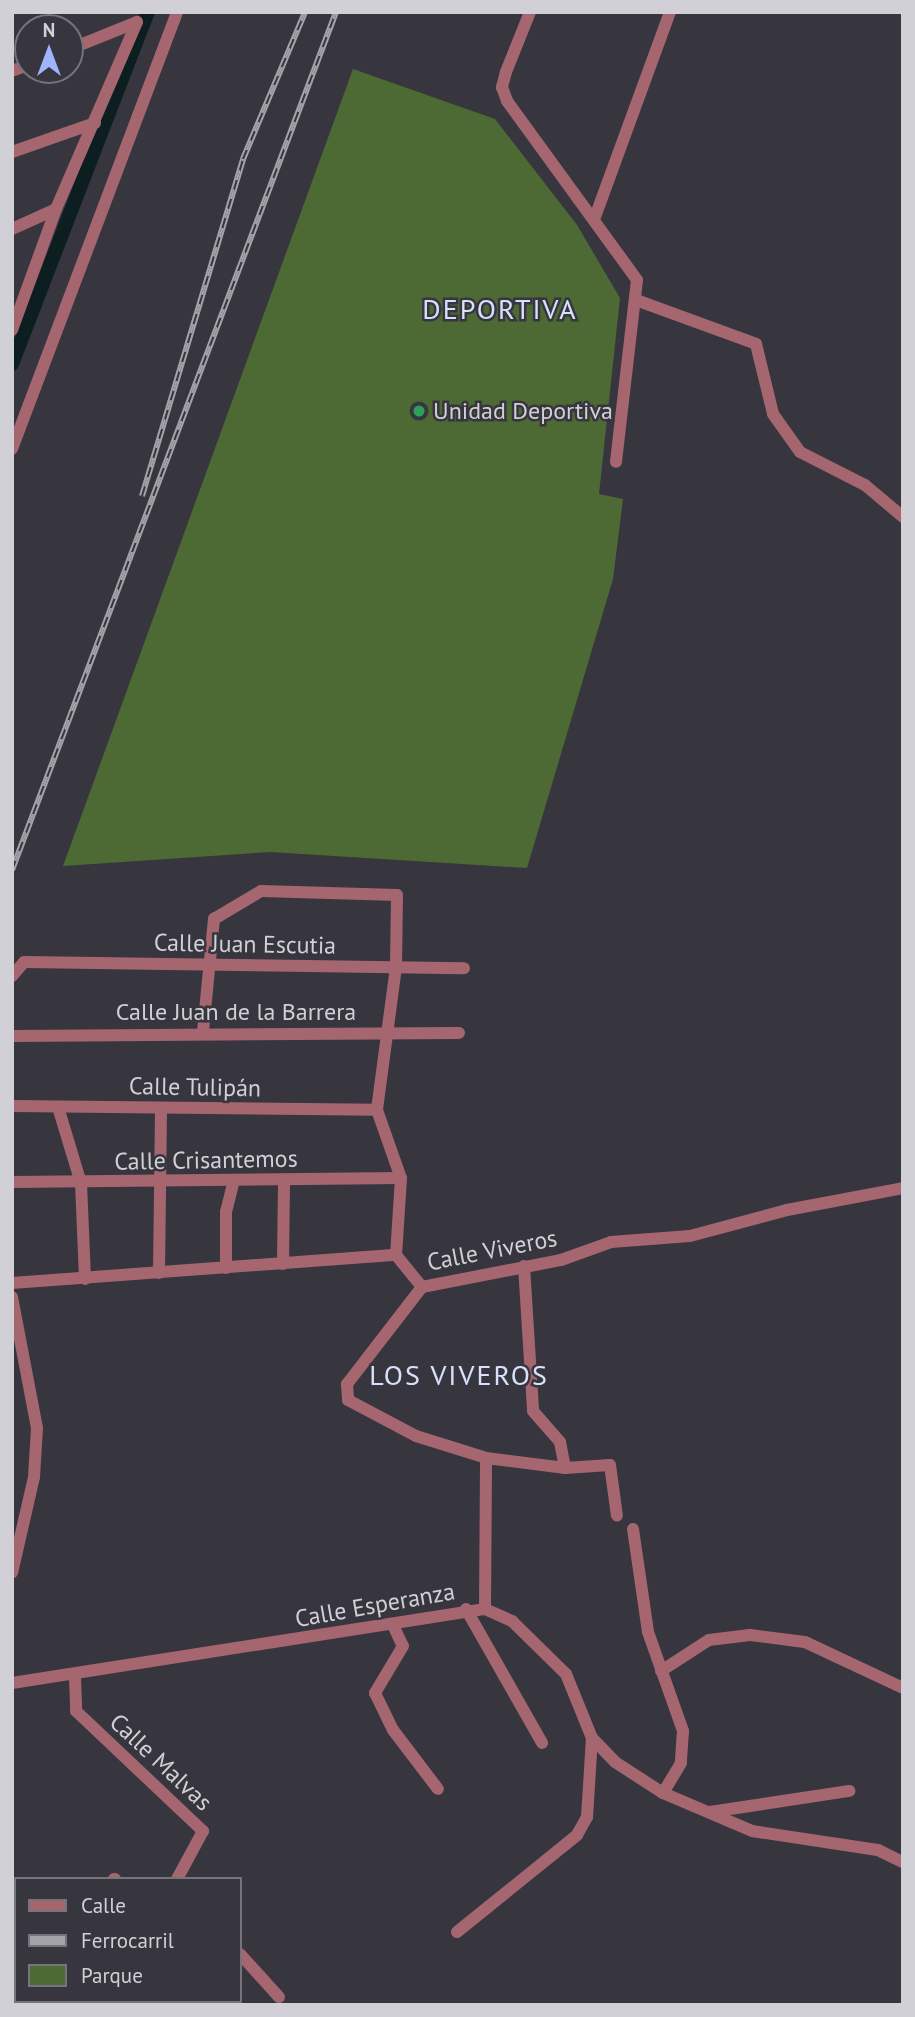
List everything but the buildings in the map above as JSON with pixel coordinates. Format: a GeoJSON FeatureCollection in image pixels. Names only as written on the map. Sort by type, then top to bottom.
{"type":"FeatureCollection","features":[{"type":"Feature","properties":{"kind":"street"},"geometry":{"type":"LineString","coordinates":[[12,449],[177,12]]}},
{"type":"Feature","properties":{"kind":"street"},"geometry":{"type":"LineString","coordinates":[[530,12],[502,87],[507,101],[595,217],[637,279],[616,462]]}},
{"type":"Feature","properties":{"kind":"street"},"geometry":{"type":"LineString","coordinates":[[595,217],[670,12]]}},
{"type":"Feature","properties":{"kind":"street"},"geometry":{"type":"LineString","coordinates":[[12,330],[56,209],[137,22],[84,43]]}},
{"type":"Feature","properties":{"kind":"street"},"geometry":{"type":"LineString","coordinates":[[12,152],[95,123]]}},
{"type":"Feature","properties":{"kind":"street"},"geometry":{"type":"LineString","coordinates":[[12,229],[56,209]]}},
{"type":"Feature","properties":{"kind":"street"},"geometry":{"type":"LineString","coordinates":[[636,300],[756,344],[773,414],[800,452],[865,485],[903,517]]}},
{"type":"Feature","properties":{"kind":"street"},"geometry":{"type":"LineString","coordinates":[[203,1031],[212,964],[214,919],[261,891],[397,895],[396,967],[390,1032],[377,1110],[401,1178],[396,1255]]}},
{"type":"Feature","properties":{"kind":"street","name":"Calle Juan Escutia"},"geometry":{"type":"LineString","coordinates":[[12,976],[24,962],[464,968]]}},
{"type":"Feature","properties":{"kind":"street","name":"Calle Juan de la Barrera"},"geometry":{"type":"LineString","coordinates":[[12,1036],[203,1031],[459,1032]]}},
{"type":"Feature","properties":{"kind":"street","name":"Calle Tulipán"},"geometry":{"type":"LineString","coordinates":[[12,1106],[377,1110]]}},
{"type":"Feature","properties":{"kind":"street"},"geometry":{"type":"LineString","coordinates":[[58,1107],[81,1183],[85,1279]]}},
{"type":"Feature","properties":{"kind":"street"},"geometry":{"type":"LineString","coordinates":[[159,1273],[161,1108]]}},
{"type":"Feature","properties":{"kind":"street","name":"Calle Crisantemos"},"geometry":{"type":"LineString","coordinates":[[12,1182],[401,1178]]}},
{"type":"Feature","properties":{"kind":"street"},"geometry":{"type":"LineString","coordinates":[[283,1264],[284,1180]]}},
{"type":"Feature","properties":{"kind":"street"},"geometry":{"type":"LineString","coordinates":[[226,1268],[226,1212],[234,1181]]}},
{"type":"Feature","properties":{"kind":"street","name":"Calle Viveros"},"geometry":{"type":"LineString","coordinates":[[12,1283],[396,1255],[422,1287],[561,1260],[611,1242],[690,1236],[786,1210],[903,1188]]}},
{"type":"Feature","properties":{"kind":"street"},"geometry":{"type":"LineString","coordinates":[[524,1266],[533,1411],[560,1442],[565,1468]]}},
{"type":"Feature","properties":{"kind":"street"},"geometry":{"type":"LineString","coordinates":[[422,1287],[345,1391],[348,1400],[415,1436],[486,1458],[565,1468],[610,1465],[617,1516]]}},
{"type":"Feature","properties":{"kind":"street"},"geometry":{"type":"LineString","coordinates":[[12,1297],[37,1428],[34,1477],[12,1573]]}},
{"type":"Feature","properties":{"kind":"street"},"geometry":{"type":"LineString","coordinates":[[485,1609],[486,1458]]}},
{"type":"Feature","properties":{"kind":"street"},"geometry":{"type":"LineString","coordinates":[[633,1530],[648,1632],[683,1731],[681,1763],[663,1793]]}},
{"type":"Feature","properties":{"kind":"street"},"geometry":{"type":"LineString","coordinates":[[466,1609],[542,1743]]}},
{"type":"Feature","properties":{"kind":"street","name":"Calle Esperanza"},"geometry":{"type":"LineString","coordinates":[[12,1684],[393,1625],[466,1609],[485,1609],[512,1621],[566,1674],[592,1738],[615,1762],[663,1793],[751,1831],[878,1850],[903,1862]]}},
{"type":"Feature","properties":{"kind":"street"},"geometry":{"type":"LineString","coordinates":[[393,1625],[403,1646],[375,1693],[393,1730],[438,1789]]}},
{"type":"Feature","properties":{"kind":"street"},"geometry":{"type":"LineString","coordinates":[[661,1671],[709,1640],[750,1635],[805,1642],[902,1687]]}},
{"type":"Feature","properties":{"kind":"street","name":"Calle Malvas"},"geometry":{"type":"LineString","coordinates":[[75,1676],[76,1711],[203,1830],[178,1877]]}},
{"type":"Feature","properties":{"kind":"street"},"geometry":{"type":"LineString","coordinates":[[457,1932],[577,1835],[587,1817],[592,1738]]}},
{"type":"Feature","properties":{"kind":"street"},"geometry":{"type":"LineString","coordinates":[[709,1812],[849,1791]]}},
{"type":"Feature","properties":{"kind":"street"},"geometry":{"type":"LineString","coordinates":[[242,1956],[279,1997]]}},
{"type":"Feature","properties":{"kind":"green space","name":"Unidad Deportiva"},"geometry":{"type":"Polygon","coordinates":[[[353,69],[495,119],[577,225],[620,298],[599,494],[623,499],[613,579],[527,868],[270,852],[63,866],[353,69]]]}},
{"type":"Feature","properties":{"kind":"waterway"},"geometry":{"type":"LineString","coordinates":[[12,364],[148,12]]}},
{"type":"Feature","properties":{"kind":"railway"},"geometry":{"type":"LineString","coordinates":[[142,496],[243,159],[305,12]]}},
{"type":"Feature","properties":{"kind":"railway"},"geometry":{"type":"LineString","coordinates":[[12,870],[336,12]]}},
{"type":"Feature","properties":{"kind":"place","name":"Unidad Deportiva"},"geometry":{"type":"Point","coordinates":[419,411]}},
{"type":"Feature","properties":{"kind":"district","name":"DEPORTIVA"},"geometry":{"type":"Point","coordinates":[500,309]}},
{"type":"Feature","properties":{"kind":"district","name":"LOS VIVEROS"},"geometry":{"type":"Point","coordinates":[459,1375]}}]}
